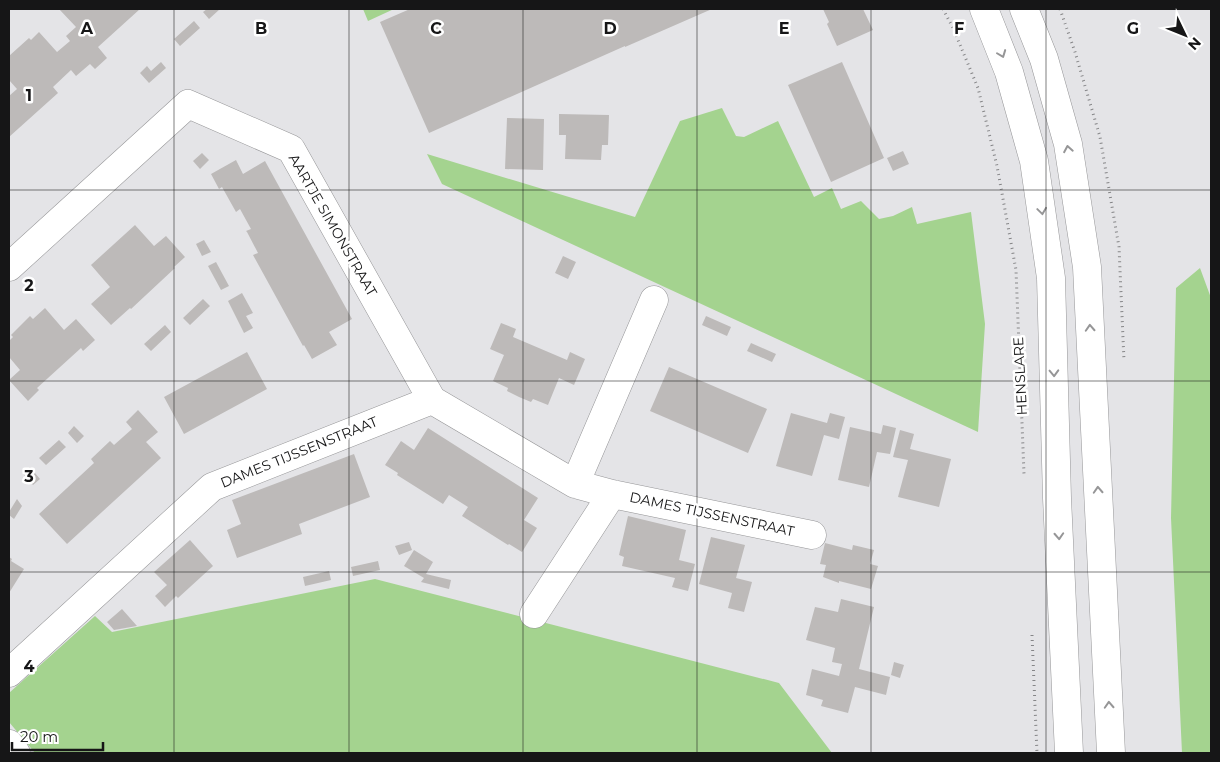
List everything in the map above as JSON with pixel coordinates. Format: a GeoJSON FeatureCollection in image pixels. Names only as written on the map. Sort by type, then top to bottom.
{"type":"FeatureCollection","features":[{"type":"Feature","properties":{"kind":"street"},"geometry":{"type":"LineString","coordinates":[[984,9],[1009,72],[1034,161],[1051,278],[1057,498],[1069,753]]}},
{"type":"Feature","properties":{"kind":"street"},"geometry":{"type":"LineString","coordinates":[[1024,9],[1044,59],[1068,144],[1087,267],[1111,753]]}},
{"type":"Feature","properties":{"kind":"street","name":"AARTJE SIMONSTRAAT"},"geometry":{"type":"LineString","coordinates":[[9,267],[188,104],[292,149],[432,400]]}},
{"type":"Feature","properties":{"kind":"street"},"geometry":{"type":"LineString","coordinates":[[575,484],[654,300]]}},
{"type":"Feature","properties":{"kind":"street","name":"DAMES TIJSSENSTRAAT"},"geometry":{"type":"LineString","coordinates":[[9,673],[212,487],[432,400],[575,484],[612,494],[812,535]]}},
{"type":"Feature","properties":{"kind":"street","name":"DAMES TIJSSENSTRAAT"},"geometry":{"type":"LineString","coordinates":[[534,614],[612,494]]}},
{"type":"Feature","properties":{"kind":"street"},"geometry":{"type":"LineString","coordinates":[[9,744],[16,753]]}},
{"type":"Feature","properties":{"kind":"path","name":"HENSLARE"},"geometry":{"type":"LineString","coordinates":[[943,9],[978,88],[997,166],[1016,270],[1025,477]]}},
{"type":"Feature","properties":{"kind":"path"},"geometry":{"type":"LineString","coordinates":[[1032,635],[1037,753]]}},
{"type":"Feature","properties":{"kind":"green space"},"geometry":{"type":"Polygon","coordinates":[[[363,9],[394,9],[368,21],[363,9]]]}},
{"type":"Feature","properties":{"kind":"green space"},"geometry":{"type":"Polygon","coordinates":[[[722,108],[736,136],[744,137],[778,121],[814,197],[832,188],[841,209],[861,201],[879,219],[893,216],[912,207],[917,224],[971,212],[985,324],[978,432],[442,184],[427,154],[635,217],[680,121],[722,108]]]}},
{"type":"Feature","properties":{"kind":"green space"},"geometry":{"type":"Polygon","coordinates":[[[1200,268],[1211,298],[1211,753],[1182,753],[1171,518],[1176,288],[1200,268]]]}},
{"type":"Feature","properties":{"kind":"green space"},"geometry":{"type":"Polygon","coordinates":[[[375,579],[779,683],[832,753],[35,753],[9,722],[9,693],[95,616],[112,632],[375,579]]]}},
{"type":"Feature","properties":{"kind":"building"},"geometry":{"type":"Polygon","coordinates":[[[59,9],[140,9],[98,47],[107,58],[95,69],[90,64],[76,76],[71,70],[53,87],[58,93],[9,137],[9,96],[17,89],[9,80],[9,56],[29,38],[31,40],[39,32],[57,52],[70,41],[66,36],[76,27],[59,9]]]}},
{"type":"Feature","properties":{"kind":"building"},"geometry":{"type":"Polygon","coordinates":[[[207,9],[220,9],[209,19],[203,12],[207,9]]]}},
{"type":"Feature","properties":{"kind":"building"},"geometry":{"type":"Polygon","coordinates":[[[410,9],[712,9],[429,133],[380,22],[410,9]]]}},
{"type":"Feature","properties":{"kind":"building"},"geometry":{"type":"Polygon","coordinates":[[[823,9],[863,9],[873,30],[837,46],[827,24],[829,22],[823,9]]]}},
{"type":"Feature","properties":{"kind":"building"},"geometry":{"type":"Polygon","coordinates":[[[194,21],[200,28],[180,46],[174,39],[194,21]]]}},
{"type":"Feature","properties":{"kind":"building"},"geometry":{"type":"Polygon","coordinates":[[[161,62],[166,68],[149,83],[140,73],[147,66],[151,71],[161,62]]]}},
{"type":"Feature","properties":{"kind":"building"},"geometry":{"type":"Polygon","coordinates":[[[842,62],[884,158],[831,182],[788,85],[842,62]]]}},
{"type":"Feature","properties":{"kind":"building"},"geometry":{"type":"Polygon","coordinates":[[[559,114],[609,115],[608,145],[602,145],[601,160],[565,159],[566,135],[559,135],[559,114]]]}},
{"type":"Feature","properties":{"kind":"building"},"geometry":{"type":"Polygon","coordinates":[[[507,118],[544,119],[543,170],[505,169],[507,118]]]}},
{"type":"Feature","properties":{"kind":"building"},"geometry":{"type":"Polygon","coordinates":[[[903,151],[909,164],[893,171],[887,158],[903,151]]]}},
{"type":"Feature","properties":{"kind":"building"},"geometry":{"type":"Polygon","coordinates":[[[202,153],[209,160],[200,169],[193,161],[202,153]]]}},
{"type":"Feature","properties":{"kind":"building"},"geometry":{"type":"Polygon","coordinates":[[[236,160],[243,174],[265,161],[352,319],[329,332],[337,345],[312,359],[253,255],[258,253],[246,231],[251,229],[240,209],[236,212],[222,187],[219,189],[211,174],[236,160]]]}},
{"type":"Feature","properties":{"kind":"building"},"geometry":{"type":"Polygon","coordinates":[[[135,225],[154,246],[166,236],[185,257],[131,309],[111,325],[91,304],[110,287],[91,265],[135,225]]]}},
{"type":"Feature","properties":{"kind":"building"},"geometry":{"type":"Polygon","coordinates":[[[204,240],[211,252],[202,256],[196,244],[204,240]]]}},
{"type":"Feature","properties":{"kind":"building"},"geometry":{"type":"Polygon","coordinates":[[[563,256],[576,262],[568,279],[555,273],[563,256]]]}},
{"type":"Feature","properties":{"kind":"building"},"geometry":{"type":"Polygon","coordinates":[[[216,262],[229,286],[221,290],[208,266],[216,262]]]}},
{"type":"Feature","properties":{"kind":"building"},"geometry":{"type":"Polygon","coordinates":[[[242,293],[253,313],[246,316],[253,328],[244,333],[228,301],[242,293]]]}},
{"type":"Feature","properties":{"kind":"building"},"geometry":{"type":"Polygon","coordinates":[[[203,299],[210,306],[190,325],[183,318],[203,299]]]}},
{"type":"Feature","properties":{"kind":"building"},"geometry":{"type":"Polygon","coordinates":[[[45,308],[64,330],[76,319],[95,340],[83,351],[81,348],[37,388],[39,390],[28,401],[9,380],[20,370],[9,357],[9,341],[13,337],[11,335],[30,316],[33,319],[45,308]]]}},
{"type":"Feature","properties":{"kind":"building"},"geometry":{"type":"Polygon","coordinates":[[[706,316],[731,327],[727,336],[702,325],[706,316]]]}},
{"type":"Feature","properties":{"kind":"building"},"geometry":{"type":"Polygon","coordinates":[[[501,323],[516,329],[513,337],[567,360],[570,352],[585,359],[574,385],[559,378],[548,405],[533,399],[531,402],[519,397],[507,391],[508,388],[493,381],[504,355],[490,349],[501,323]]]}},
{"type":"Feature","properties":{"kind":"building"},"geometry":{"type":"Polygon","coordinates":[[[165,325],[171,332],[151,351],[144,344],[165,325]]]}},
{"type":"Feature","properties":{"kind":"building"},"geometry":{"type":"Polygon","coordinates":[[[751,343],[776,354],[772,362],[747,351],[751,343]]]}},
{"type":"Feature","properties":{"kind":"building"},"geometry":{"type":"Polygon","coordinates":[[[247,352],[267,389],[184,434],[164,397],[247,352]]]}},
{"type":"Feature","properties":{"kind":"building"},"geometry":{"type":"Polygon","coordinates":[[[669,367],[767,409],[748,453],[650,411],[669,367]]]}},
{"type":"Feature","properties":{"kind":"building"},"geometry":{"type":"Polygon","coordinates":[[[138,410],[158,432],[146,442],[161,458],[67,544],[39,514],[94,463],[91,459],[110,441],[114,445],[132,429],[126,422],[138,410]]]}},
{"type":"Feature","properties":{"kind":"building"},"geometry":{"type":"Polygon","coordinates":[[[791,413],[827,423],[830,413],[845,417],[839,439],[824,435],[812,476],[776,466],[791,413]]]}},
{"type":"Feature","properties":{"kind":"building"},"geometry":{"type":"Polygon","coordinates":[[[883,425],[896,428],[890,454],[877,452],[869,487],[838,480],[850,427],[881,434],[883,425]]]}},
{"type":"Feature","properties":{"kind":"building"},"geometry":{"type":"Polygon","coordinates":[[[74,426],[84,436],[77,443],[68,433],[74,426]]]}},
{"type":"Feature","properties":{"kind":"building"},"geometry":{"type":"Polygon","coordinates":[[[428,428],[538,498],[524,520],[537,528],[522,552],[462,516],[468,507],[449,495],[443,504],[397,475],[398,473],[385,465],[401,441],[414,450],[428,428]]]}},
{"type":"Feature","properties":{"kind":"building"},"geometry":{"type":"Polygon","coordinates":[[[900,430],[914,434],[910,449],[951,459],[939,507],[898,497],[908,460],[893,457],[900,430]]]}},
{"type":"Feature","properties":{"kind":"building"},"geometry":{"type":"Polygon","coordinates":[[[59,440],[66,447],[46,465],[39,458],[59,440]]]}},
{"type":"Feature","properties":{"kind":"building"},"geometry":{"type":"Polygon","coordinates":[[[354,454],[370,497],[299,524],[302,534],[237,558],[227,530],[241,524],[232,500],[354,454]]]}},
{"type":"Feature","properties":{"kind":"building"},"geometry":{"type":"Polygon","coordinates":[[[30,467],[40,479],[33,485],[23,474],[30,467]]]}},
{"type":"Feature","properties":{"kind":"building"},"geometry":{"type":"Polygon","coordinates":[[[17,499],[22,506],[14,519],[9,515],[9,512],[17,499]]]}},
{"type":"Feature","properties":{"kind":"building"},"geometry":{"type":"Polygon","coordinates":[[[628,516],[686,530],[679,560],[695,564],[688,591],[672,587],[675,578],[622,566],[624,557],[619,555],[628,516]]]}},
{"type":"Feature","properties":{"kind":"building"},"geometry":{"type":"Polygon","coordinates":[[[711,537],[745,545],[736,578],[752,582],[744,612],[728,608],[732,593],[699,584],[711,537]]]}},
{"type":"Feature","properties":{"kind":"building"},"geometry":{"type":"Polygon","coordinates":[[[190,540],[213,566],[178,598],[176,596],[165,607],[155,596],[167,585],[154,572],[190,540]]]}},
{"type":"Feature","properties":{"kind":"building"},"geometry":{"type":"Polygon","coordinates":[[[409,542],[412,550],[399,555],[395,546],[409,542]]]}},
{"type":"Feature","properties":{"kind":"building"},"geometry":{"type":"Polygon","coordinates":[[[825,543],[852,550],[853,545],[874,550],[870,564],[878,566],[871,589],[839,581],[839,583],[823,577],[826,565],[820,564],[825,543]]]}},
{"type":"Feature","properties":{"kind":"building"},"geometry":{"type":"Polygon","coordinates":[[[414,550],[433,562],[426,574],[451,580],[449,589],[421,582],[424,578],[404,566],[414,550]]]}},
{"type":"Feature","properties":{"kind":"building"},"geometry":{"type":"Polygon","coordinates":[[[9,557],[12,559],[11,561],[24,569],[9,593],[9,557]]]}},
{"type":"Feature","properties":{"kind":"building"},"geometry":{"type":"Polygon","coordinates":[[[378,561],[380,570],[353,576],[351,567],[378,561]]]}},
{"type":"Feature","properties":{"kind":"building"},"geometry":{"type":"Polygon","coordinates":[[[329,571],[331,580],[305,586],[303,577],[329,571]]]}},
{"type":"Feature","properties":{"kind":"building"},"geometry":{"type":"Polygon","coordinates":[[[841,599],[874,607],[859,669],[890,677],[886,695],[855,687],[848,713],[821,706],[823,700],[806,695],[812,669],[839,676],[842,664],[832,662],[835,648],[806,640],[815,607],[838,612],[841,599]]]}},
{"type":"Feature","properties":{"kind":"building"},"geometry":{"type":"Polygon","coordinates":[[[122,609],[137,626],[114,630],[107,622],[122,609]]]}},
{"type":"Feature","properties":{"kind":"building"},"geometry":{"type":"Polygon","coordinates":[[[894,662],[904,665],[900,678],[891,675],[894,662]]]}}]}
